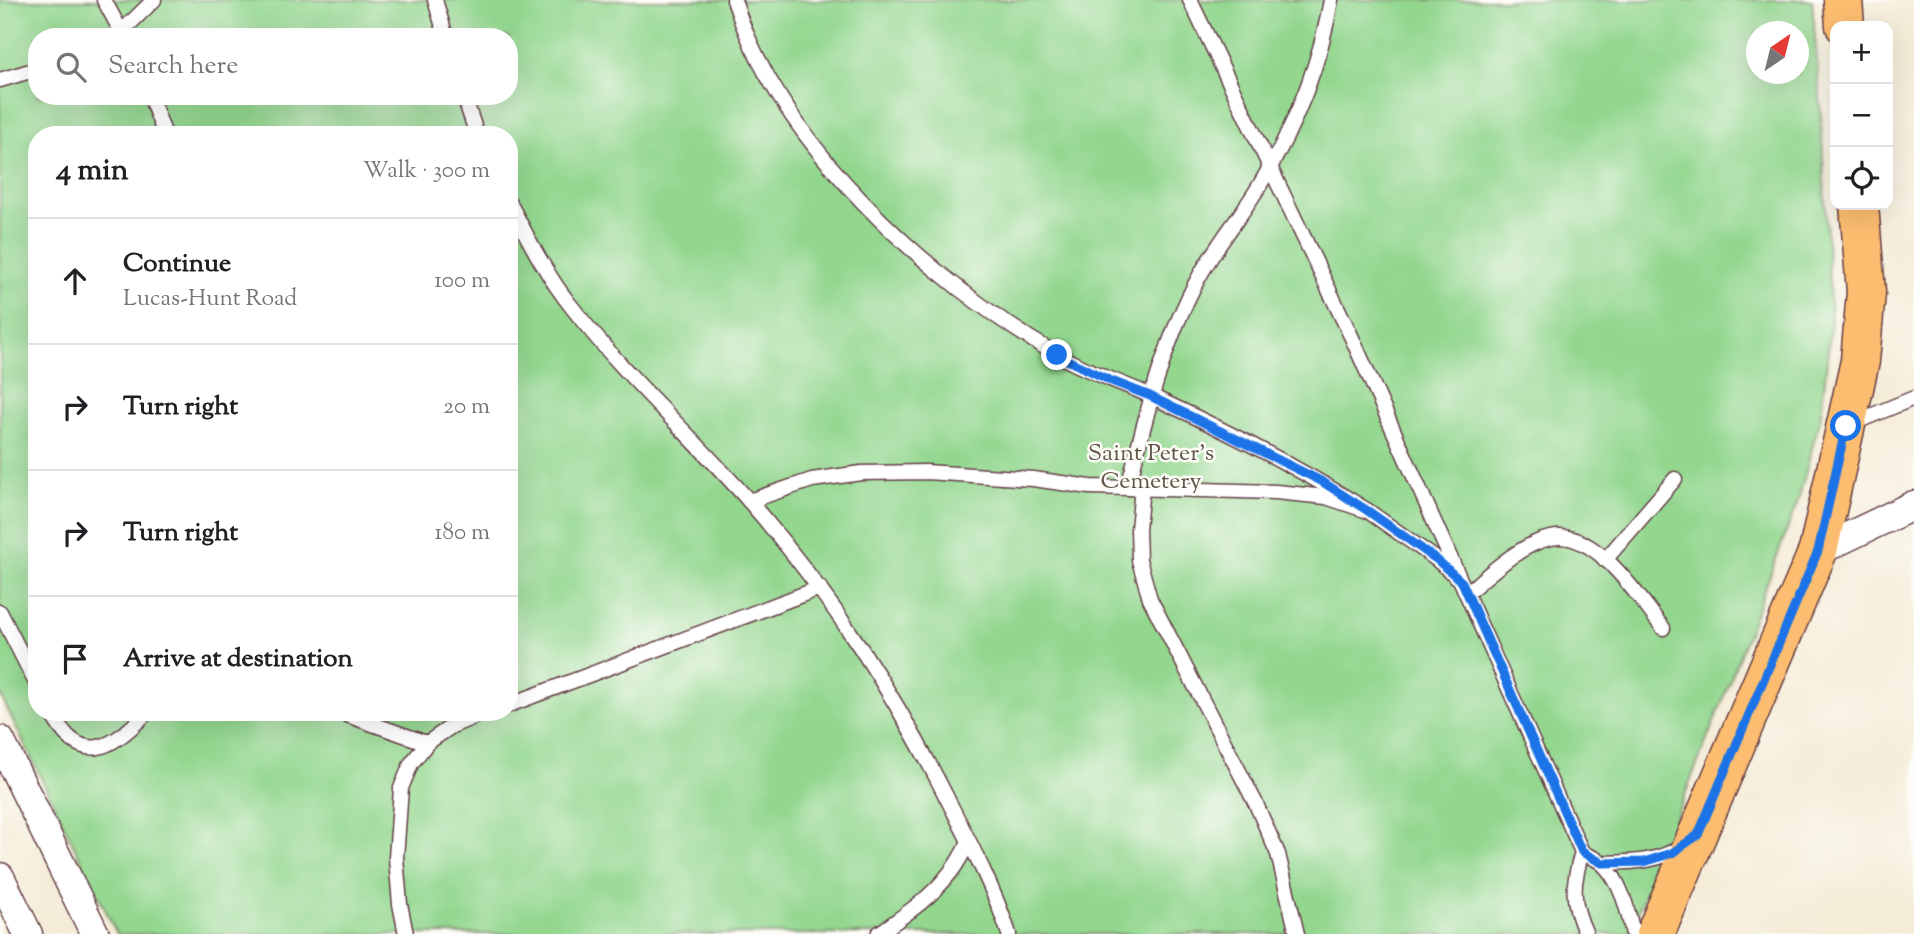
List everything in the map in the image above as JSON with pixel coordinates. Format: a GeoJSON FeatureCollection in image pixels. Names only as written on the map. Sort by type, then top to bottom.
{"type":"FeatureCollection","features":[{"type":"Feature","properties":{"kind":"main road"},"geometry":{"type":"LineString","coordinates":[[1843,0],[1845,21]]}},
{"type":"Feature","properties":{"kind":"main road"},"geometry":{"type":"LineString","coordinates":[[1656,934],[1818,551],[1860,360],[1866,292],[1859,210]]}},
{"type":"Feature","properties":{"kind":"street"},"geometry":{"type":"LineString","coordinates":[[1818,551],[1914,505]]}},
{"type":"Feature","properties":{"kind":"street"},"geometry":{"type":"LineString","coordinates":[[0,740],[7,771],[95,934]]}},
{"type":"Feature","properties":{"kind":"street"},"geometry":{"type":"LineString","coordinates":[[0,877],[28,934]]}},
{"type":"Feature","properties":{"kind":"lane"},"geometry":{"type":"LineString","coordinates":[[104,0],[117,28]]}},
{"type":"Feature","properties":{"kind":"lane"},"geometry":{"type":"LineString","coordinates":[[129,28],[155,0]]}},
{"type":"Feature","properties":{"kind":"lane"},"geometry":{"type":"LineString","coordinates":[[435,0],[443,28]]}},
{"type":"Feature","properties":{"kind":"lane"},"geometry":{"type":"LineString","coordinates":[[734,0],[742,24],[777,92],[817,151],[865,203],[937,273],[1057,355],[1150,396],[1321,481],[1436,559],[1464,587]]}},
{"type":"Feature","properties":{"kind":"lane"},"geometry":{"type":"LineString","coordinates":[[1190,0],[1271,165],[1582,852],[1602,863],[1627,903],[1633,934]]}},
{"type":"Feature","properties":{"kind":"lane"},"geometry":{"type":"LineString","coordinates":[[1297,934],[1278,853],[1256,804],[1150,599],[1139,559],[1135,488],[1150,396],[1175,329],[1200,276],[1288,134],[1316,68],[1331,0]]}},
{"type":"Feature","properties":{"kind":"lane"},"geometry":{"type":"LineString","coordinates":[[0,80],[28,72]]}},
{"type":"Feature","properties":{"kind":"lane"},"geometry":{"type":"LineString","coordinates":[[153,105],[162,126]]}},
{"type":"Feature","properties":{"kind":"lane"},"geometry":{"type":"LineString","coordinates":[[467,105],[474,126]]}},
{"type":"Feature","properties":{"kind":"lane"},"geometry":{"type":"LineString","coordinates":[[518,219],[548,274],[571,306],[749,501],[820,588],[885,684],[969,842],[998,901],[1009,934]]}},
{"type":"Feature","properties":{"kind":"lane"},"geometry":{"type":"LineString","coordinates":[[1846,426],[1914,398]]}},
{"type":"Feature","properties":{"kind":"lane"},"geometry":{"type":"LineString","coordinates":[[749,501],[812,481],[862,474],[926,472],[1032,479],[1090,487],[1288,493],[1326,497],[1368,511]]}},
{"type":"Feature","properties":{"kind":"lane"},"geometry":{"type":"LineString","coordinates":[[1605,560],[1675,479]]}},
{"type":"Feature","properties":{"kind":"lane"},"geometry":{"type":"LineString","coordinates":[[1464,587],[1520,551],[1559,537],[1583,542],[1605,560],[1663,628]]}},
{"type":"Feature","properties":{"kind":"lane"},"geometry":{"type":"LineString","coordinates":[[518,702],[820,588]]}},
{"type":"Feature","properties":{"kind":"lane"},"geometry":{"type":"LineString","coordinates":[[0,612],[28,667]]}},
{"type":"Feature","properties":{"kind":"lane"},"geometry":{"type":"LineString","coordinates":[[56,721],[63,733],[78,745],[92,750],[108,746],[129,732],[139,721]]}},
{"type":"Feature","properties":{"kind":"lane"},"geometry":{"type":"LineString","coordinates":[[364,721],[426,743]]}},
{"type":"Feature","properties":{"kind":"lane"},"geometry":{"type":"LineString","coordinates":[[406,934],[396,858],[401,788],[411,764],[426,743],[464,721]]}},
{"type":"Feature","properties":{"kind":"lane"},"geometry":{"type":"LineString","coordinates":[[1602,863],[1644,862],[1672,853],[1698,835]]}},
{"type":"Feature","properties":{"kind":"lane"},"geometry":{"type":"LineString","coordinates":[[878,934],[936,890],[951,873],[969,842]]}},
{"type":"Feature","properties":{"kind":"lane"},"geometry":{"type":"LineString","coordinates":[[1582,852],[1574,880],[1574,902],[1586,934]]}},
{"type":"Feature","properties":{"kind":"green space","name":"Saint Peter's Cemetery"},"geometry":{"type":"Polygon","coordinates":[[[0,0],[1812,0],[1821,112],[1831,322],[1821,415],[1798,501],[1720,707],[1629,934],[117,934],[0,694],[0,0]]]}},
{"type":"Feature","properties":{"kind":"route"},"geometry":{"type":"LineString","coordinates":[[1057,355],[1150,396],[1321,481],[1436,559],[1462,582],[1582,852],[1602,863],[1644,862],[1672,853],[1698,835],[1818,551],[1846,426]]}}]}
